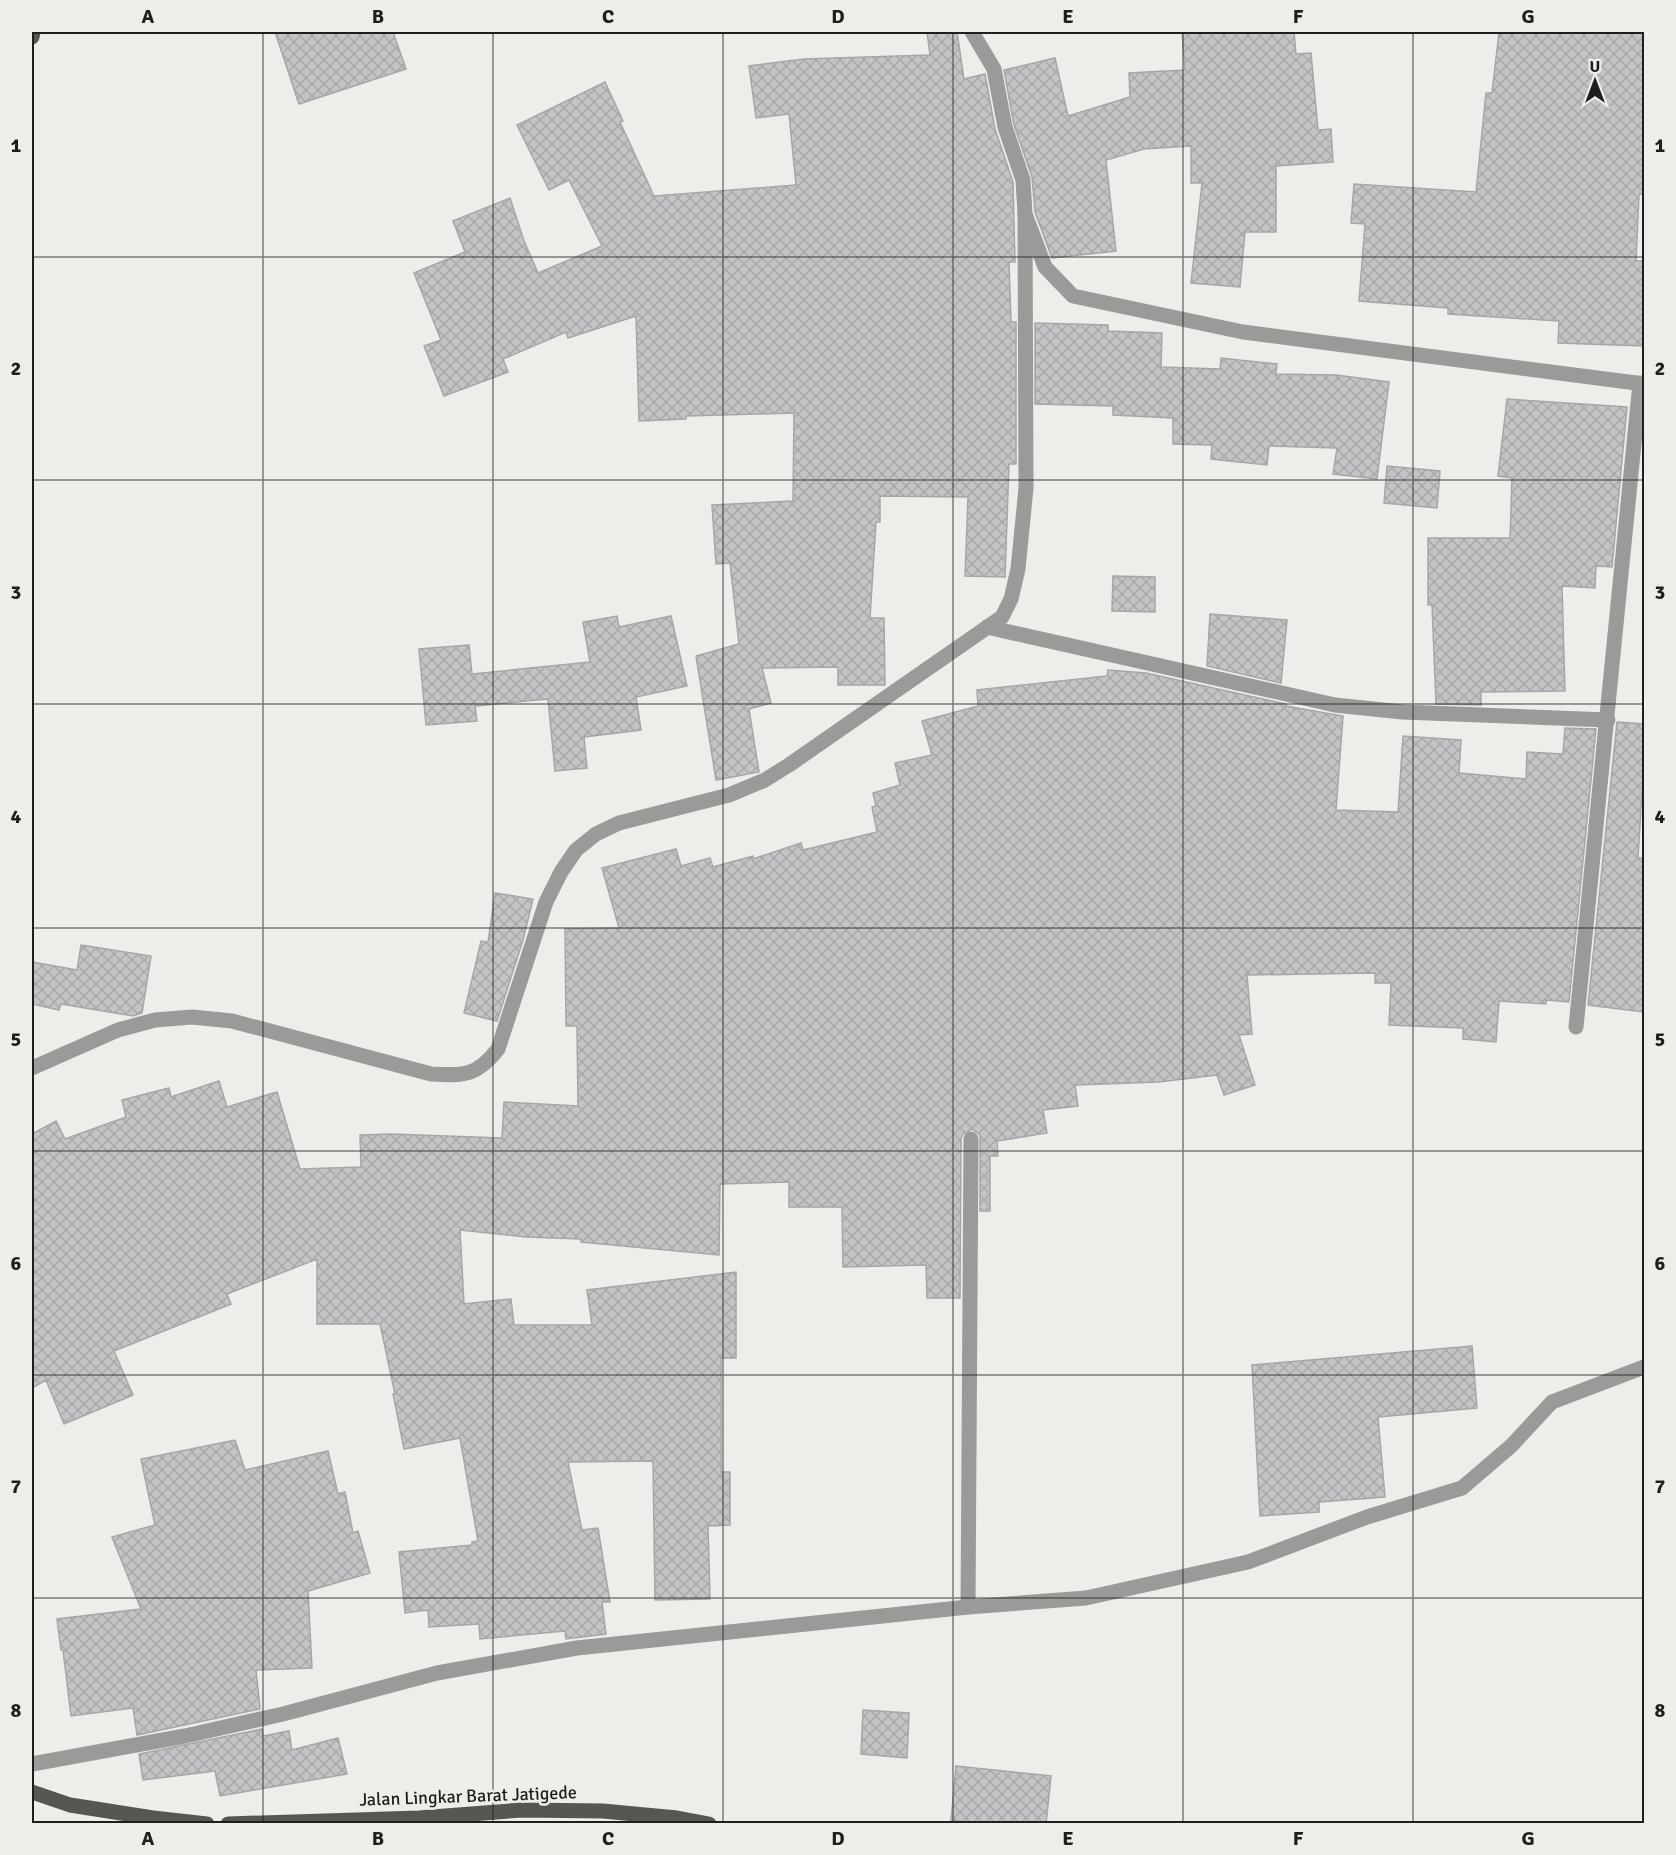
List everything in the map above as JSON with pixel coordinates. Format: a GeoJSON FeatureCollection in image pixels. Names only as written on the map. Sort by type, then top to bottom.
{"type":"FeatureCollection","features":[{"type":"Feature","properties":{"kind":"main road"},"geometry":{"type":"LineString","coordinates":[[32,37],[33,32]]}},
{"type":"Feature","properties":{"kind":"main road"},"geometry":{"type":"LineString","coordinates":[[32,1792],[70,1805],[207,1824]]}},
{"type":"Feature","properties":{"kind":"main road","name":"Jalan Lingkar Barat Jatigede"},"geometry":{"type":"LineString","coordinates":[[228,1824],[419,1818],[522,1810],[603,1811],[677,1818],[709,1824]]}},
{"type":"Feature","properties":{"kind":"street"},"geometry":{"type":"LineString","coordinates":[[32,1068],[118,1030],[155,1020],[192,1017],[232,1021],[431,1074],[458,1076],[477,1071],[498,1049],[546,902],[561,872],[576,850],[596,834],[619,823],[729,795],[765,780],[1002,617],[1011,599],[1018,569],[1026,488],[1025,214],[1023,180],[1005,127],[994,69],[972,32]]}},
{"type":"Feature","properties":{"kind":"street"},"geometry":{"type":"LineString","coordinates":[[1025,214],[1045,267],[1074,296],[1243,332],[1642,384],[1576,1027]]}},
{"type":"Feature","properties":{"kind":"street"},"geometry":{"type":"LineString","coordinates":[[987,627],[1335,705],[1402,712],[1608,720]]}},
{"type":"Feature","properties":{"kind":"street"},"geometry":{"type":"LineString","coordinates":[[968,1607],[971,1139]]}},
{"type":"Feature","properties":{"kind":"street"},"geometry":{"type":"LineString","coordinates":[[32,1764],[239,1724],[437,1673],[578,1648],[968,1607],[1086,1598],[1248,1562],[1366,1517],[1462,1488],[1511,1446],[1552,1402],[1644,1367]]}},
{"type":"Feature","properties":{"kind":"building"},"geometry":{"type":"Polygon","coordinates":[[[275,32],[393,32],[406,69],[299,104],[275,32]]]}},
{"type":"Feature","properties":{"kind":"building"},"geometry":{"type":"Polygon","coordinates":[[[927,32],[957,32],[964,79],[985,74],[995,129],[1013,182],[1015,262],[1009,262],[1011,322],[1016,322],[1016,464],[1009,464],[1005,577],[965,576],[968,497],[880,496],[880,522],[876,522],[870,618],[884,618],[885,685],[838,685],[838,667],[762,668],[771,703],[749,709],[759,772],[716,780],[696,656],[739,644],[730,563],[716,564],[712,505],[793,501],[794,413],[686,416],[686,419],[639,421],[636,316],[568,338],[566,332],[503,359],[508,372],[444,396],[424,346],[441,340],[414,273],[465,252],[453,221],[510,198],[524,241],[538,273],[602,246],[569,180],[549,190],[517,125],[605,82],[623,121],[620,122],[654,196],[796,185],[789,114],[756,118],[749,66],[804,59],[930,55],[927,32]]]}},
{"type":"Feature","properties":{"kind":"building"},"geometry":{"type":"Polygon","coordinates":[[[1182,32],[1294,32],[1296,54],[1311,53],[1318,130],[1331,129],[1333,162],[1276,166],[1276,232],[1245,232],[1240,287],[1191,283],[1202,183],[1191,183],[1191,146],[1144,149],[1106,160],[1116,251],[1052,258],[1035,212],[1032,177],[1014,125],[1004,70],[1055,58],[1068,116],[1130,97],[1129,73],[1185,70],[1182,32]]]}},
{"type":"Feature","properties":{"kind":"building"},"geometry":{"type":"Polygon","coordinates":[[[1499,32],[1644,32],[1644,194],[1639,194],[1636,261],[1644,261],[1644,346],[1558,343],[1559,321],[1448,314],[1448,308],[1359,301],[1365,224],[1351,223],[1354,184],[1476,192],[1486,93],[1492,93],[1499,32]]]}},
{"type":"Feature","properties":{"kind":"building"},"geometry":{"type":"Polygon","coordinates":[[[1035,323],[1108,325],[1108,331],[1162,333],[1161,367],[1220,369],[1221,358],[1277,364],[1276,374],[1336,375],[1389,382],[1377,479],[1333,474],[1337,448],[1269,446],[1267,465],[1211,459],[1212,445],[1173,444],[1173,418],[1113,415],[1113,406],[1035,404],[1035,323]]]}},
{"type":"Feature","properties":{"kind":"building"},"geometry":{"type":"Polygon","coordinates":[[[1507,399],[1627,407],[1612,567],[1596,566],[1595,588],[1562,586],[1565,691],[1481,692],[1481,705],[1436,704],[1432,605],[1428,605],[1428,538],[1510,538],[1512,478],[1498,476],[1507,399]]]}},
{"type":"Feature","properties":{"kind":"building"},"geometry":{"type":"Polygon","coordinates":[[[1387,466],[1440,471],[1437,508],[1384,503],[1387,466]]]}},
{"type":"Feature","properties":{"kind":"building"},"geometry":{"type":"Polygon","coordinates":[[[1113,576],[1155,577],[1155,612],[1112,611],[1113,576]]]}},
{"type":"Feature","properties":{"kind":"building"},"geometry":{"type":"Polygon","coordinates":[[[1210,614],[1287,620],[1281,683],[1207,666],[1210,614]]]}},
{"type":"Feature","properties":{"kind":"building"},"geometry":{"type":"Polygon","coordinates":[[[617,616],[619,627],[671,616],[687,686],[636,697],[641,730],[584,737],[587,768],[555,771],[548,699],[475,706],[477,721],[426,725],[419,649],[469,645],[472,674],[590,662],[583,622],[617,616]]]}},
{"type":"Feature","properties":{"kind":"building"},"geometry":{"type":"Polygon","coordinates":[[[1108,670],[1146,673],[1286,704],[1286,706],[1343,716],[1336,810],[1398,812],[1403,736],[1461,740],[1459,773],[1526,779],[1527,752],[1563,754],[1565,728],[1596,729],[1569,1002],[1546,1000],[1546,1004],[1499,1001],[1496,1042],[1463,1039],[1463,1028],[1389,1025],[1391,983],[1375,983],[1375,973],[1247,975],[1252,1034],[1239,1035],[1255,1085],[1224,1095],[1217,1075],[1159,1082],[1075,1085],[1078,1106],[1043,1110],[1047,1133],[997,1141],[998,1156],[990,1156],[990,1211],[980,1211],[980,1135],[972,1129],[963,1134],[961,1139],[960,1298],[927,1298],[926,1265],[843,1267],[842,1207],[789,1207],[789,1182],[720,1184],[719,1255],[581,1242],[581,1239],[526,1237],[460,1230],[464,1304],[511,1299],[514,1325],[592,1325],[587,1290],[736,1272],[736,1358],[721,1358],[721,1472],[730,1472],[730,1525],[708,1526],[710,1599],[655,1600],[653,1461],[568,1462],[582,1530],[598,1528],[610,1602],[602,1602],[606,1634],[566,1639],[565,1631],[480,1639],[479,1624],[429,1627],[428,1610],[405,1613],[399,1552],[472,1545],[472,1542],[478,1541],[460,1438],[404,1449],[380,1324],[317,1324],[317,1259],[227,1294],[231,1304],[114,1351],[133,1395],[64,1424],[46,1380],[32,1388],[32,1134],[56,1121],[65,1139],[126,1117],[122,1100],[169,1088],[171,1097],[219,1081],[227,1107],[277,1092],[300,1169],[361,1167],[360,1135],[502,1138],[504,1102],[578,1106],[577,1026],[566,1026],[565,929],[619,928],[602,868],[676,849],[681,866],[710,858],[713,867],[753,856],[753,859],[801,843],[803,850],[877,832],[872,807],[876,806],[873,793],[900,785],[895,763],[932,755],[922,721],[978,706],[977,690],[1107,676],[1108,670]]]}},
{"type":"Feature","properties":{"kind":"building"},"geometry":{"type":"Polygon","coordinates":[[[1617,722],[1644,724],[1638,858],[1644,858],[1644,1012],[1588,1005],[1617,722]]]}},
{"type":"Feature","properties":{"kind":"building"},"geometry":{"type":"Polygon","coordinates":[[[495,893],[533,899],[523,940],[497,1021],[464,1013],[481,941],[488,942],[495,893]]]}},
{"type":"Feature","properties":{"kind":"building"},"geometry":{"type":"Polygon","coordinates":[[[81,945],[151,956],[142,1013],[133,1016],[61,1004],[59,1010],[32,1004],[32,962],[77,970],[81,945]]]}},
{"type":"Feature","properties":{"kind":"building"},"geometry":{"type":"Polygon","coordinates":[[[1472,1346],[1477,1408],[1378,1417],[1385,1497],[1319,1502],[1319,1512],[1260,1516],[1252,1365],[1472,1346]]]}},
{"type":"Feature","properties":{"kind":"building"},"geometry":{"type":"Polygon","coordinates":[[[235,1440],[245,1470],[328,1451],[338,1494],[345,1492],[353,1533],[358,1531],[370,1573],[308,1591],[312,1668],[256,1670],[260,1709],[137,1735],[133,1708],[71,1716],[57,1619],[141,1609],[112,1537],[155,1525],[141,1459],[235,1440]]]}},
{"type":"Feature","properties":{"kind":"building"},"geometry":{"type":"Polygon","coordinates":[[[863,1710],[909,1713],[907,1758],[861,1754],[863,1710]]]}},
{"type":"Feature","properties":{"kind":"building"},"geometry":{"type":"Polygon","coordinates":[[[262,1729],[263,1736],[289,1731],[292,1750],[338,1738],[347,1774],[220,1796],[215,1771],[143,1780],[139,1754],[262,1729]]]}},
{"type":"Feature","properties":{"kind":"building"},"geometry":{"type":"Polygon","coordinates":[[[956,1766],[1051,1776],[1046,1824],[985,1824],[951,1820],[956,1766]]]}}]}
